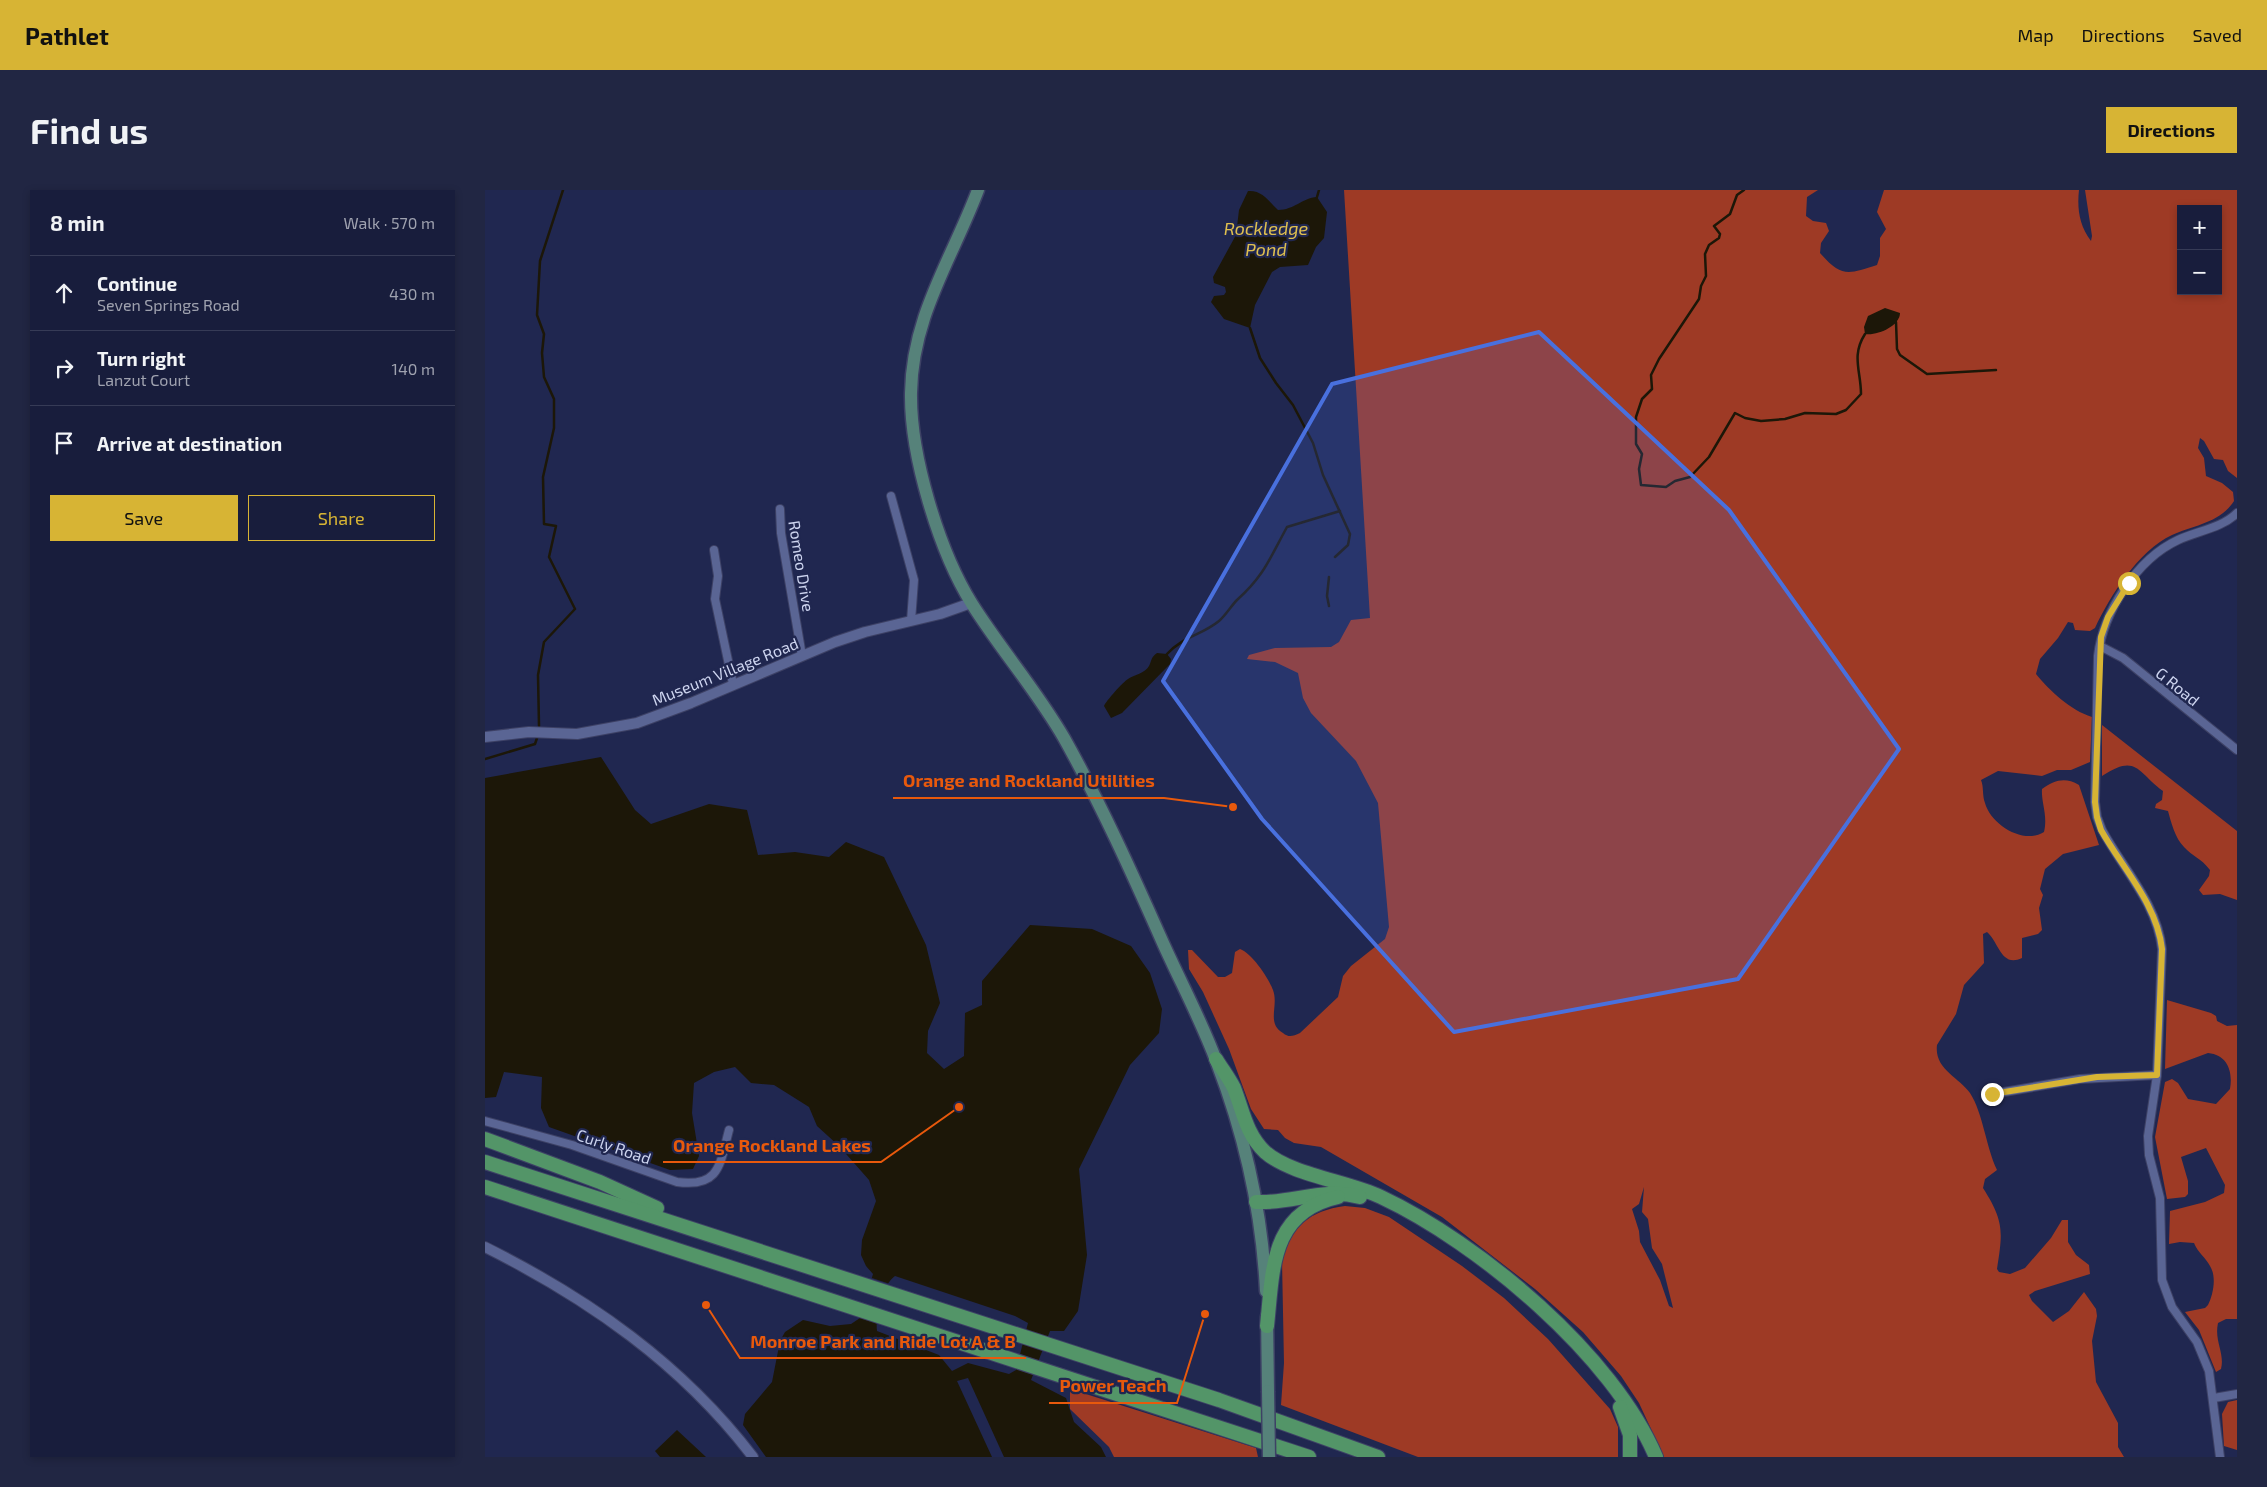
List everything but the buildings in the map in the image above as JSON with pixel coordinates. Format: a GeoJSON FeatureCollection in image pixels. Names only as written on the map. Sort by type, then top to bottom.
{"type":"FeatureCollection","features":[{"type":"Feature","properties":{"kind":"highway"},"geometry":{"type":"LineString","coordinates":[[1216,1059],[1233,1088],[1249,1131],[1263,1150],[1290,1166],[1357,1192],[1395,1204],[1444,1234],[1492,1268],[1572,1340],[1613,1387],[1640,1424],[1655,1457]]}},
{"type":"Feature","properties":{"kind":"highway"},"geometry":{"type":"LineString","coordinates":[[485,1139],[600,1182],[691,1220],[733,1241]]}},
{"type":"Feature","properties":{"kind":"highway"},"geometry":{"type":"LineString","coordinates":[[485,1162],[1019,1334],[1273,1418],[1378,1457]]}},
{"type":"Feature","properties":{"kind":"highway"},"geometry":{"type":"LineString","coordinates":[[485,1187],[1309,1457]]}},
{"type":"Feature","properties":{"kind":"highway"},"geometry":{"type":"LineString","coordinates":[[1257,1202],[1325,1192],[1357,1192],[1393,1210],[1458,1250],[1506,1286],[1548,1325],[1597,1376],[1620,1406],[1630,1435],[1630,1457]]}},
{"type":"Feature","properties":{"kind":"highway"},"geometry":{"type":"LineString","coordinates":[[1267,1326],[1274,1259],[1287,1229],[1303,1213],[1323,1202],[1357,1192]]}},
{"type":"Feature","properties":{"kind":"highway"},"geometry":{"type":"LineString","coordinates":[[485,1195],[523,1206],[581,1218]]}},
{"type":"Feature","properties":{"kind":"main road"},"geometry":{"type":"LineString","coordinates":[[978,190],[964,228],[946,262],[928,304],[913,364],[911,395],[913,429],[925,485],[944,543],[971,603],[1047,711],[1100,803],[1216,1059],[1233,1109],[1257,1202],[1265,1260],[1269,1457]]}},
{"type":"Feature","properties":{"kind":"street"},"geometry":{"type":"LineString","coordinates":[[891,496],[914,580],[911,621]]}},
{"type":"Feature","properties":{"kind":"street","name":"Romeo Drive"},"geometry":{"type":"LineString","coordinates":[[780,509],[783,541],[802,656]]}},
{"type":"Feature","properties":{"kind":"street"},"geometry":{"type":"LineString","coordinates":[[2220,1457],[2214,1398],[2209,1371],[2202,1351],[2172,1307],[2162,1280],[2160,1198],[2149,1155],[2148,1136],[2157,1075],[2162,949],[2160,932],[2150,908],[2104,835],[2097,817],[2095,802],[2099,646],[2103,627],[2119,597],[2155,556],[2175,541],[2224,522],[2237,513]]}},
{"type":"Feature","properties":{"kind":"street"},"geometry":{"type":"LineString","coordinates":[[714,550],[718,576],[715,599],[733,684]]}},
{"type":"Feature","properties":{"kind":"street","name":"Museum Village Road"},"geometry":{"type":"LineString","coordinates":[[485,736],[503,733],[577,734],[637,722],[865,632],[940,614],[971,603]]}},
{"type":"Feature","properties":{"kind":"street","name":"G Road"},"geometry":{"type":"LineString","coordinates":[[2099,646],[2123,658],[2237,750]]}},
{"type":"Feature","properties":{"kind":"street"},"geometry":{"type":"LineString","coordinates":[[1992,1094],[2097,1077],[2157,1075]]}},
{"type":"Feature","properties":{"kind":"street","name":"Curly Road"},"geometry":{"type":"LineString","coordinates":[[485,1121],[571,1145],[677,1182],[692,1184],[704,1182],[713,1177],[720,1167],[729,1130]]}},
{"type":"Feature","properties":{"kind":"street"},"geometry":{"type":"LineString","coordinates":[[485,1247],[560,1287],[625,1331],[704,1399],[753,1457]]}},
{"type":"Feature","properties":{"kind":"street"},"geometry":{"type":"LineString","coordinates":[[2214,1398],[2237,1394]]}},
{"type":"Feature","properties":{"kind":"highlighted area"},"geometry":{"type":"Polygon","coordinates":[[[1539,332],[1729,510],[1899,749],[1738,979],[1454,1032],[1262,819],[1163,681],[1332,384],[1539,332]]]}},
{"type":"Feature","properties":{"kind":"shaded area"},"geometry":{"type":"Polygon","coordinates":[[[1344,190],[1818,190],[1807,197],[1806,216],[1813,221],[1826,223],[1829,231],[1821,243],[1820,253],[1834,267],[1846,272],[1852,272],[1877,265],[1880,256],[1880,238],[1886,229],[1877,212],[1884,190],[2079,190],[2080,216],[2084,229],[2091,241],[2092,236],[2085,190],[2237,190],[2237,478],[2228,471],[2223,460],[2214,459],[2204,441],[2200,438],[2198,448],[2204,458],[2206,476],[2222,483],[2233,492],[2234,501],[2214,519],[2172,535],[2160,542],[2126,576],[2095,628],[2090,631],[2075,630],[2073,623],[2068,622],[2058,638],[2040,659],[2036,674],[2068,705],[2092,717],[2090,762],[2071,770],[2057,770],[2042,776],[1998,771],[1981,780],[1985,803],[1994,819],[2009,831],[2027,836],[2036,835],[2044,832],[2045,826],[2042,789],[2051,783],[2069,781],[2079,785],[2099,845],[2063,854],[2045,869],[2040,889],[2043,895],[2039,908],[2042,930],[2038,934],[2022,938],[2022,958],[2009,960],[1987,932],[1983,934],[1984,963],[1964,985],[1956,1014],[1937,1045],[1937,1053],[1943,1067],[1965,1087],[1974,1101],[1997,1170],[1985,1179],[1983,1188],[1995,1209],[2000,1227],[2001,1235],[1997,1269],[1999,1272],[2010,1274],[2025,1268],[2051,1238],[2062,1220],[2068,1220],[2068,1242],[2076,1255],[2089,1265],[2090,1274],[2035,1291],[2029,1295],[2032,1301],[2053,1322],[2069,1311],[2084,1292],[2096,1309],[2097,1316],[2092,1341],[2096,1382],[2118,1423],[2118,1447],[2124,1457],[1664,1457],[1639,1403],[1621,1376],[1583,1332],[1535,1289],[1442,1217],[1321,1147],[1294,1143],[1285,1138],[1278,1130],[1264,1129],[1251,1109],[1229,1049],[1203,992],[1189,969],[1188,950],[1192,950],[1218,977],[1225,977],[1232,973],[1235,952],[1240,949],[1245,951],[1264,973],[1273,990],[1275,1024],[1287,1036],[1291,1036],[1300,1033],[1338,997],[1343,976],[1351,966],[1385,939],[1389,927],[1378,803],[1356,761],[1311,713],[1303,698],[1298,673],[1275,662],[1247,659],[1249,655],[1275,648],[1331,647],[1339,642],[1351,620],[1370,618],[1344,190]],[[1644,1187],[1639,1204],[1632,1209],[1639,1231],[1640,1242],[1660,1280],[1669,1306],[1673,1308],[1662,1264],[1652,1248],[1648,1219],[1642,1212],[1644,1187]]]}},
{"type":"Feature","properties":{"kind":"shaded area"},"geometry":{"type":"Polygon","coordinates":[[[2102,725],[2237,831],[2237,900],[2220,894],[2203,895],[2199,890],[2209,876],[2210,870],[2187,850],[2178,839],[2168,811],[2155,808],[2156,804],[2162,800],[2163,791],[2142,772],[2130,766],[2114,769],[2102,776],[2102,725]]]}},
{"type":"Feature","properties":{"kind":"shaded area"},"geometry":{"type":"Polygon","coordinates":[[[2167,1000],[2211,1013],[2216,1016],[2217,1021],[2227,1026],[2237,1025],[2237,1319],[2226,1319],[2218,1323],[2217,1336],[2222,1363],[2221,1369],[2216,1372],[2199,1330],[2185,1312],[2205,1308],[2208,1305],[2213,1286],[2212,1270],[2194,1243],[2180,1242],[2169,1244],[2170,1211],[2205,1202],[2224,1193],[2225,1185],[2206,1148],[2181,1157],[2188,1181],[2188,1194],[2185,1197],[2167,1199],[2155,1137],[2165,1082],[2172,1079],[2178,1083],[2188,1099],[2216,1104],[2230,1089],[2231,1076],[2225,1061],[2215,1054],[2208,1053],[2165,1069],[2167,1000]]]}},
{"type":"Feature","properties":{"kind":"shaded area"},"geometry":{"type":"Polygon","coordinates":[[[1345,1206],[1365,1208],[1389,1217],[1462,1266],[1504,1298],[1548,1339],[1610,1409],[1618,1427],[1618,1457],[1418,1457],[1281,1405],[1284,1363],[1282,1261],[1291,1238],[1304,1222],[1321,1212],[1345,1206]]]}},
{"type":"Feature","properties":{"kind":"shaded area"},"geometry":{"type":"Polygon","coordinates":[[[1070,1389],[1256,1448],[1258,1457],[1114,1457],[1109,1447],[1070,1409],[1070,1389]]]}},
{"type":"Feature","properties":{"kind":"shaded area"},"geometry":{"type":"Polygon","coordinates":[[[2237,1400],[2237,1450],[2224,1446],[2222,1414],[2228,1402],[2237,1400]]]}},
{"type":"Feature","properties":{"kind":"water","name":"Rockledge Pond"},"geometry":{"type":"Polygon","coordinates":[[[1248,191],[1262,194],[1278,210],[1289,208],[1307,199],[1317,197],[1327,212],[1324,238],[1316,247],[1308,265],[1280,267],[1272,272],[1255,305],[1250,328],[1224,319],[1211,302],[1214,296],[1224,295],[1226,292],[1225,287],[1214,283],[1213,277],[1236,235],[1239,210],[1248,191]]]}},
{"type":"Feature","properties":{"kind":"water"},"geometry":{"type":"Polygon","coordinates":[[[1885,308],[1900,313],[1896,322],[1881,332],[1865,334],[1864,327],[1868,316],[1885,308]]]}},
{"type":"Feature","properties":{"kind":"water"},"geometry":{"type":"Polygon","coordinates":[[[1157,653],[1167,654],[1171,659],[1170,664],[1122,713],[1111,718],[1104,706],[1105,704],[1126,681],[1147,668],[1157,653]]]}},
{"type":"Feature","properties":{"kind":"water"},"geometry":{"type":"Polygon","coordinates":[[[601,757],[635,810],[651,824],[709,804],[747,810],[758,855],[795,852],[829,857],[846,842],[884,857],[926,945],[940,1003],[928,1031],[927,1053],[944,1069],[964,1056],[965,1013],[982,1005],[982,981],[1030,925],[1092,929],[1131,946],[1150,973],[1162,1009],[1159,1033],[1130,1065],[1079,1169],[1087,1255],[1078,1311],[1064,1331],[1050,1331],[1031,1380],[1066,1398],[1074,1422],[1101,1447],[1106,1457],[1004,1457],[968,1378],[957,1381],[992,1457],[766,1457],[743,1425],[745,1414],[772,1382],[780,1341],[785,1332],[803,1320],[830,1326],[851,1324],[860,1318],[873,1274],[866,1266],[861,1255],[862,1240],[876,1201],[869,1180],[839,1146],[817,1126],[809,1107],[774,1085],[751,1083],[735,1067],[714,1072],[694,1083],[692,1113],[699,1156],[693,1169],[670,1170],[549,1127],[541,1108],[542,1077],[504,1072],[496,1097],[485,1098],[485,778],[601,757]],[[895,1276],[886,1286],[880,1301],[877,1331],[939,1355],[952,1371],[968,1363],[1009,1374],[1016,1370],[1028,1323],[1015,1316],[895,1276]]]}},
{"type":"Feature","properties":{"kind":"water"},"geometry":{"type":"Polygon","coordinates":[[[677,1430],[706,1457],[660,1457],[655,1451],[677,1430]]]}},
{"type":"Feature","properties":{"kind":"pier"},"geometry":{"type":"Polygon","coordinates":[[[869,1277],[890,1284],[879,1323],[857,1316],[869,1277]]]}},
{"type":"Feature","properties":{"kind":"waterway"},"geometry":{"type":"LineString","coordinates":[[539,726],[538,675],[544,642],[575,609],[549,557],[556,526],[544,524],[543,477],[554,428],[554,399],[544,377],[542,353],[544,334],[537,315],[540,261],[563,190]]}},
{"type":"Feature","properties":{"kind":"waterway"},"geometry":{"type":"LineString","coordinates":[[1317,197],[1319,190]]}},
{"type":"Feature","properties":{"kind":"waterway"},"geometry":{"type":"LineString","coordinates":[[1744,190],[1737,195],[1730,214],[1714,226],[1720,234],[1719,238],[1709,245],[1705,254],[1706,276],[1701,286],[1699,299],[1659,359],[1651,375],[1652,389],[1642,399],[1636,417],[1636,444],[1642,454],[1639,469],[1641,485],[1666,487],[1675,481],[1690,477],[1709,457],[1735,413],[1745,418],[1761,421],[1785,419],[1805,413],[1836,414],[1846,410],[1861,394],[1858,349],[1865,334]]}},
{"type":"Feature","properties":{"kind":"waterway"},"geometry":{"type":"LineString","coordinates":[[1896,322],[1897,349],[1900,355],[1927,374],[1996,370]]}},
{"type":"Feature","properties":{"kind":"waterway"},"geometry":{"type":"LineString","coordinates":[[1250,328],[1260,358],[1293,405],[1313,443],[1323,475],[1350,534],[1348,545],[1335,557]]}},
{"type":"Feature","properties":{"kind":"waterway"},"geometry":{"type":"LineString","coordinates":[[1167,654],[1179,644],[1213,626],[1222,619],[1260,575],[1287,527],[1340,511]]}},
{"type":"Feature","properties":{"kind":"waterway"},"geometry":{"type":"LineString","coordinates":[[1329,577],[1327,596],[1329,606]]}},
{"type":"Feature","properties":{"kind":"waterway"},"geometry":{"type":"LineString","coordinates":[[485,759],[535,744],[537,738]]}},
{"type":"Feature","properties":{"kind":"place","name":"Orange and Rockland Utilities"},"geometry":{"type":"Point","coordinates":[1233,807]}},
{"type":"Feature","properties":{"kind":"place","name":"Orange Rockland Lakes"},"geometry":{"type":"Point","coordinates":[959,1107]}},
{"type":"Feature","properties":{"kind":"place","name":"Monroe Park and Ride Lot A & B"},"geometry":{"type":"Point","coordinates":[706,1305]}},
{"type":"Feature","properties":{"kind":"place","name":"Power Teach"},"geometry":{"type":"Point","coordinates":[1205,1314]}},
{"type":"Feature","properties":{"kind":"route"},"geometry":{"type":"LineString","coordinates":[[1992,1094],[2097,1077],[2157,1075],[2162,949],[2160,932],[2150,908],[2101,830],[2095,802],[2101,637],[2108,617],[2129,583]]}}]}
